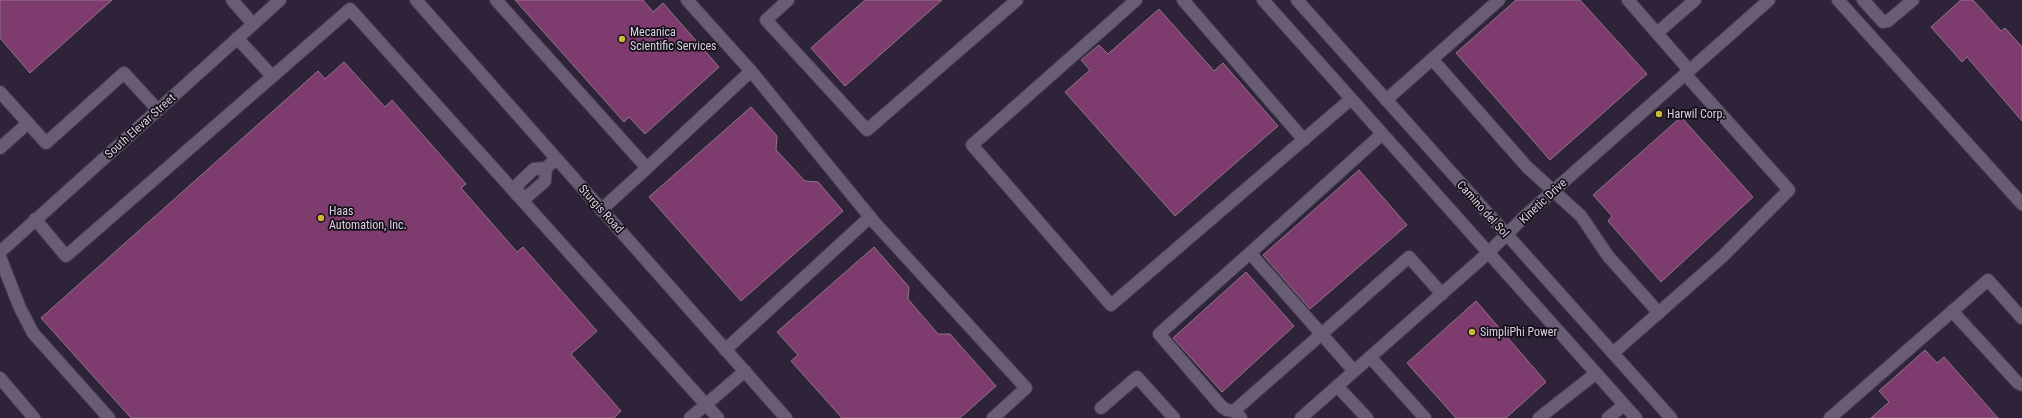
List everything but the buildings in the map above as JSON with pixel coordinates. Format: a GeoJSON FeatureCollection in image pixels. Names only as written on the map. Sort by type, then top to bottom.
{"type":"FeatureCollection","features":[{"type":"Feature","properties":{"kind":"street"},"geometry":{"type":"LineString","coordinates":[[232,0],[253,24]]}},
{"type":"Feature","properties":{"kind":"street","name":"South Elevar Street"},"geometry":{"type":"LineString","coordinates":[[0,252],[280,0]]}},
{"type":"Feature","properties":{"kind":"street","name":"Sturgis Road"},"geometry":{"type":"LineString","coordinates":[[416,0],[786,418]]}},
{"type":"Feature","properties":{"kind":"street"},"geometry":{"type":"LineString","coordinates":[[496,0],[647,168]]}},
{"type":"Feature","properties":{"kind":"street"},"geometry":{"type":"LineString","coordinates":[[687,0],[751,71],[870,217],[1026,388],[993,418]]}},
{"type":"Feature","properties":{"kind":"street"},"geometry":{"type":"LineString","coordinates":[[788,0],[766,20],[867,130],[1016,0]]}},
{"type":"Feature","properties":{"kind":"street"},"geometry":{"type":"LineString","coordinates":[[1136,0],[972,145],[1111,305],[1351,100]]}},
{"type":"Feature","properties":{"kind":"street"},"geometry":{"type":"LineString","coordinates":[[1183,0],[1304,140]]}},
{"type":"Feature","properties":{"kind":"street"},"geometry":{"type":"LineString","coordinates":[[1263,0],[1595,374],[1636,418]]}},
{"type":"Feature","properties":{"kind":"street","name":"Camino del Sol"},"geometry":{"type":"LineString","coordinates":[[1297,0],[1671,418]]}},
{"type":"Feature","properties":{"kind":"street"},"geometry":{"type":"LineString","coordinates":[[1386,100],[1499,0]]}},
{"type":"Feature","properties":{"kind":"street"},"geometry":{"type":"LineString","coordinates":[[1613,353],[1722,257],[1789,190],[1687,72],[1657,33],[1628,0]]}},
{"type":"Feature","properties":{"kind":"street"},"geometry":{"type":"LineString","coordinates":[[1657,33],[1695,0]]}},
{"type":"Feature","properties":{"kind":"street","name":"Kinetic Drive"},"geometry":{"type":"LineString","coordinates":[[1301,418],[1507,236],[1526,214],[1769,0]]}},
{"type":"Feature","properties":{"kind":"street"},"geometry":{"type":"LineString","coordinates":[[1838,0],[2022,204]]}},
{"type":"Feature","properties":{"kind":"street"},"geometry":{"type":"LineString","coordinates":[[1864,0],[1883,22],[1888,22],[1913,0]]}},
{"type":"Feature","properties":{"kind":"street"},"geometry":{"type":"LineString","coordinates":[[35,219],[66,256],[350,9],[718,418]]}},
{"type":"Feature","properties":{"kind":"street"},"geometry":{"type":"LineString","coordinates":[[237,38],[272,76]]}},
{"type":"Feature","properties":{"kind":"street"},"geometry":{"type":"LineString","coordinates":[[1432,59],[1527,167],[1581,216],[1608,256],[1659,313]]}},
{"type":"Feature","properties":{"kind":"street"},"geometry":{"type":"LineString","coordinates":[[602,210],[751,71]]}},
{"type":"Feature","properties":{"kind":"street"},"geometry":{"type":"LineString","coordinates":[[0,92],[46,143],[124,73],[158,110]]}},
{"type":"Feature","properties":{"kind":"street"},"geometry":{"type":"LineString","coordinates":[[0,148],[28,123]]}},
{"type":"Feature","properties":{"kind":"street"},"geometry":{"type":"LineString","coordinates":[[1382,134],[1159,334],[1222,407],[1238,414],[1322,334],[1410,256],[1442,294]]}},
{"type":"Feature","properties":{"kind":"street"},"geometry":{"type":"LineString","coordinates":[[517,196],[518,184],[534,169],[546,168],[556,159]]}},
{"type":"Feature","properties":{"kind":"street"},"geometry":{"type":"LineString","coordinates":[[517,196],[528,196],[545,181],[546,168]]}},
{"type":"Feature","properties":{"kind":"street"},"geometry":{"type":"LineString","coordinates":[[725,350],[870,217]]}},
{"type":"Feature","properties":{"kind":"street"},"geometry":{"type":"LineString","coordinates":[[1250,253],[1354,371]]}},
{"type":"Feature","properties":{"kind":"street"},"geometry":{"type":"LineString","coordinates":[[0,258],[20,308],[33,333],[109,418]]}},
{"type":"Feature","properties":{"kind":"street"},"geometry":{"type":"LineString","coordinates":[[1830,418],[1988,280],[2022,318]]}},
{"type":"Feature","properties":{"kind":"street"},"geometry":{"type":"LineString","coordinates":[[1952,311],[2018,383],[2022,385]]}},
{"type":"Feature","properties":{"kind":"street"},"geometry":{"type":"LineString","coordinates":[[1370,357],[1425,418]]}},
{"type":"Feature","properties":{"kind":"street"},"geometry":{"type":"LineString","coordinates":[[690,418],[745,371]]}},
{"type":"Feature","properties":{"kind":"street"},"geometry":{"type":"LineString","coordinates":[[1539,418],[1595,374]]}},
{"type":"Feature","properties":{"kind":"street"},"geometry":{"type":"LineString","coordinates":[[1101,408],[1137,377],[1174,418]]}},
{"type":"Feature","properties":{"kind":"street"},"geometry":{"type":"LineString","coordinates":[[0,378],[34,418]]}},
{"type":"Feature","properties":{"kind":"street"},"geometry":{"type":"LineString","coordinates":[[1337,386],[1367,418]]}},
{"type":"Feature","properties":{"kind":"street"},"geometry":{"type":"LineString","coordinates":[[1608,418],[1624,405]]}},
{"type":"Feature","properties":{"kind":"place","name":"Mecanica Scientific Services"},"geometry":{"type":"Point","coordinates":[622,39]}},
{"type":"Feature","properties":{"kind":"place","name":"Harwil Corp."},"geometry":{"type":"Point","coordinates":[1659,114]}},
{"type":"Feature","properties":{"kind":"place","name":"Haas Automation, Inc."},"geometry":{"type":"Point","coordinates":[321,218]}},
{"type":"Feature","properties":{"kind":"place","name":"SimpliPhi Power"},"geometry":{"type":"Point","coordinates":[1472,332]}}]}
